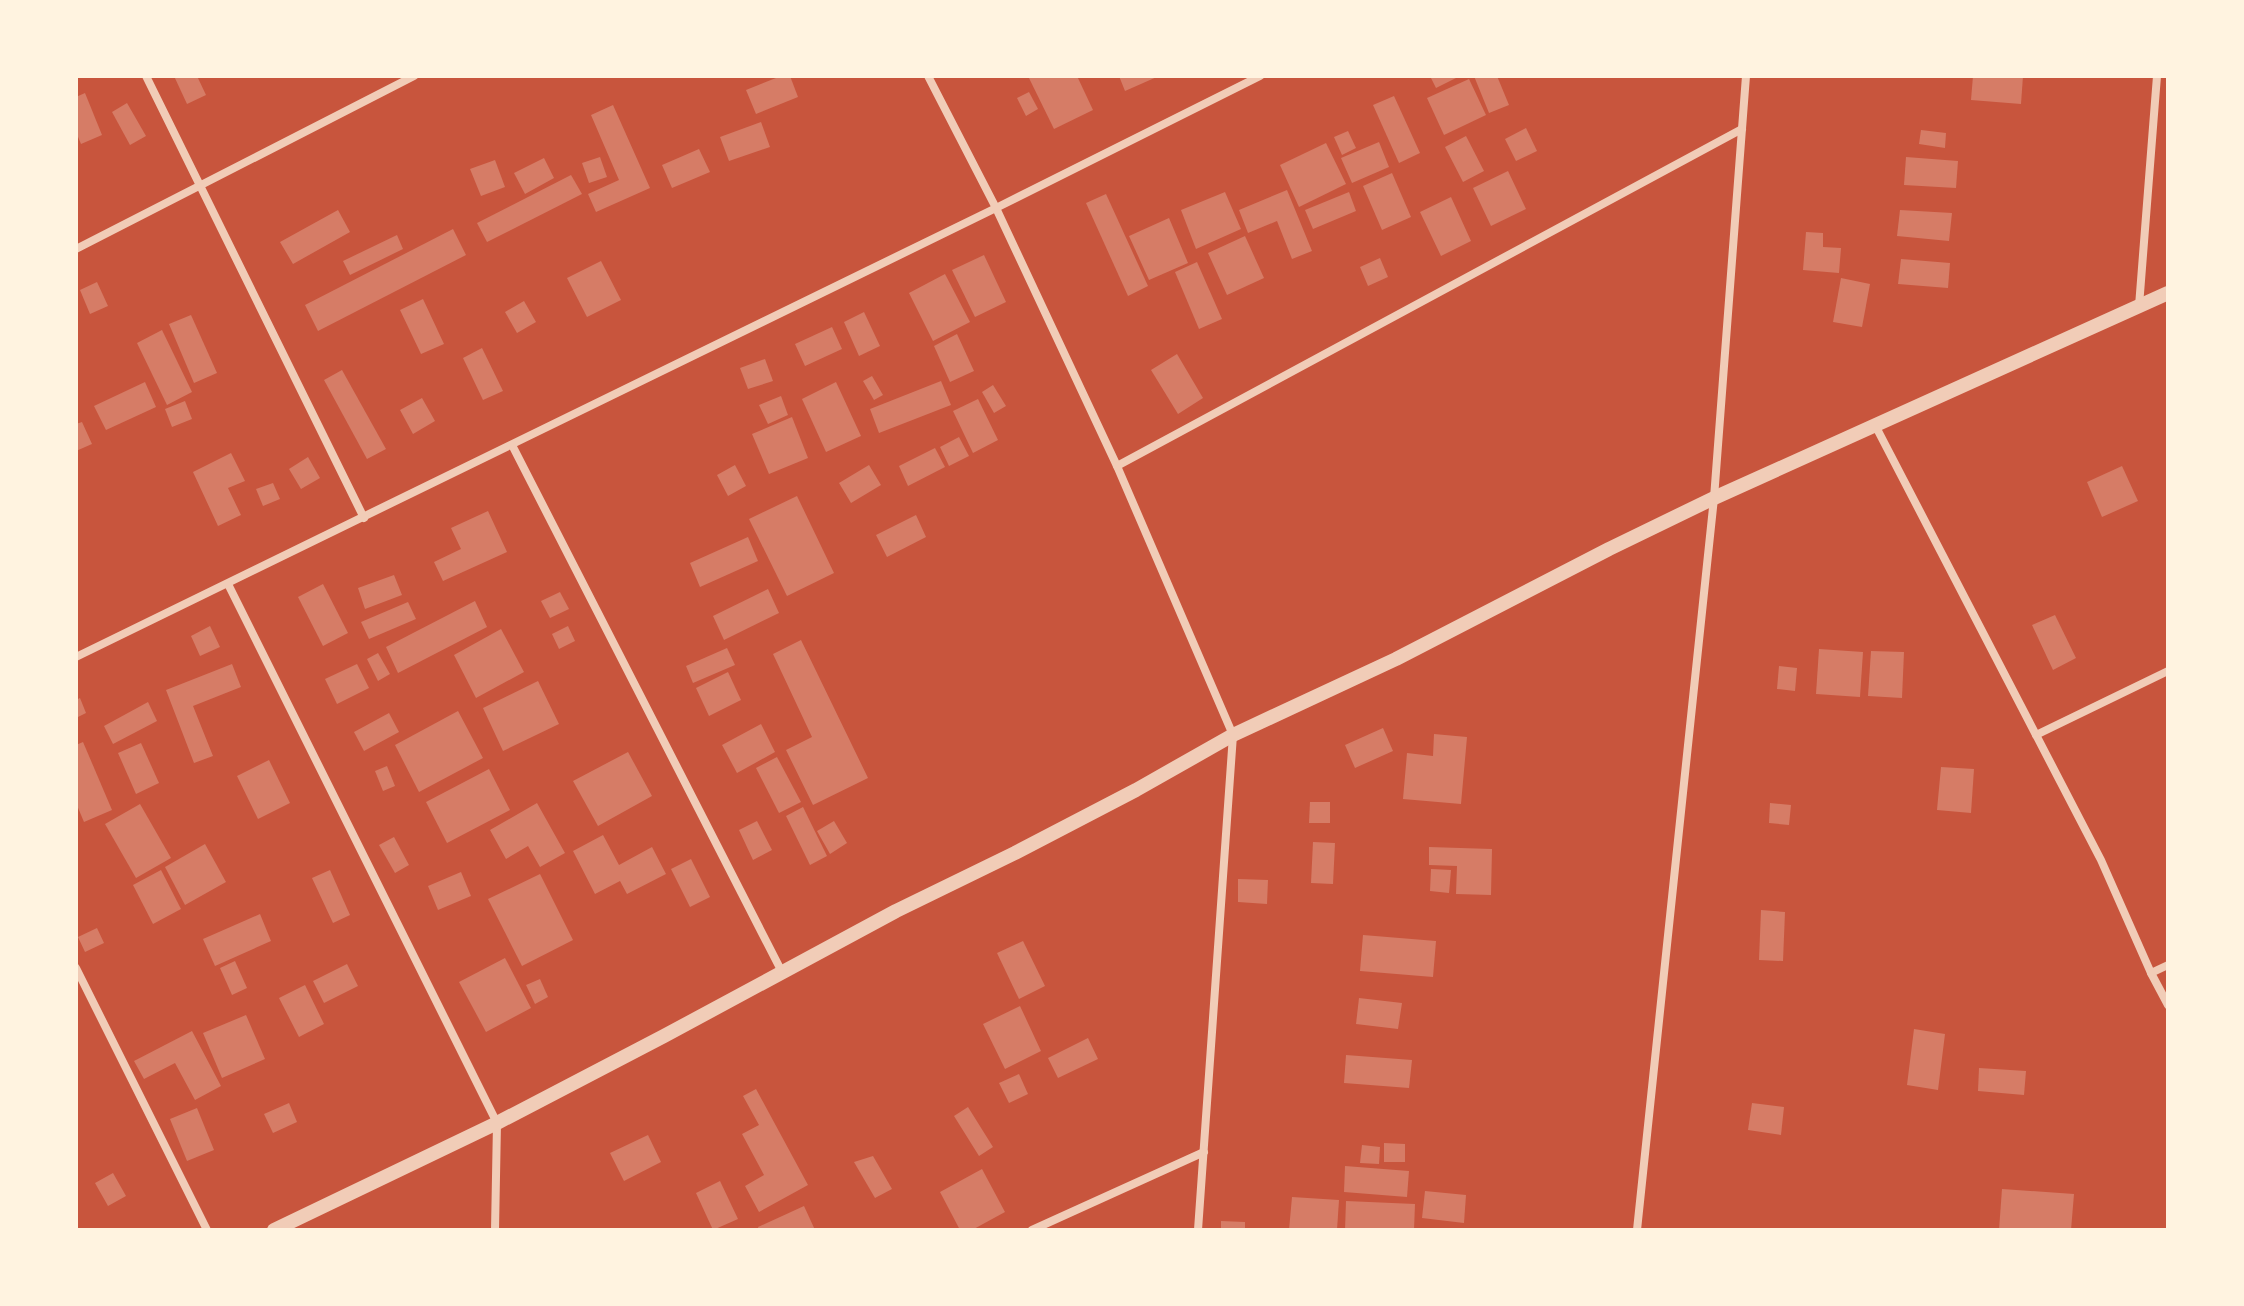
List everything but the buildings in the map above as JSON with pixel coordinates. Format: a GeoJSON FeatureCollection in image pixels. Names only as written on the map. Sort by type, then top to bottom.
{"type":"FeatureCollection","features":[{"type":"Feature","properties":{"kind":"street"},"geometry":{"type":"LineString","coordinates":[[146,76],[364,518]]}},
{"type":"Feature","properties":{"kind":"street"},"geometry":{"type":"LineString","coordinates":[[76,249],[414,76]]}},
{"type":"Feature","properties":{"kind":"street"},"geometry":{"type":"LineString","coordinates":[[928,76],[996,208],[1117,466],[1233,735],[1198,1230]]}},
{"type":"Feature","properties":{"kind":"street"},"geometry":{"type":"LineString","coordinates":[[76,657],[1260,76]]}},
{"type":"Feature","properties":{"kind":"street"},"geometry":{"type":"LineString","coordinates":[[1637,1230],[1714,498],[1746,76]]}},
{"type":"Feature","properties":{"kind":"street"},"geometry":{"type":"LineString","coordinates":[[2139,306],[2157,76]]}},
{"type":"Feature","properties":{"kind":"street"},"geometry":{"type":"LineString","coordinates":[[1117,466],[1742,129]]}},
{"type":"Feature","properties":{"kind":"street"},"geometry":{"type":"LineString","coordinates":[[274,1230],[497,1123],[896,911],[1136,790],[1233,735],[1396,659],[1714,498],[2168,293]]}},
{"type":"Feature","properties":{"kind":"street"},"geometry":{"type":"LineString","coordinates":[[1875,425],[2101,860],[2168,1005]]}},
{"type":"Feature","properties":{"kind":"street"},"geometry":{"type":"LineString","coordinates":[[512,445],[782,972]]}},
{"type":"Feature","properties":{"kind":"street"},"geometry":{"type":"LineString","coordinates":[[228,584],[497,1123],[495,1230]]}},
{"type":"Feature","properties":{"kind":"street"},"geometry":{"type":"LineString","coordinates":[[2036,735],[2168,671]]}},
{"type":"Feature","properties":{"kind":"street"},"geometry":{"type":"LineString","coordinates":[[2151,973],[2168,965]]}},
{"type":"Feature","properties":{"kind":"street"},"geometry":{"type":"LineString","coordinates":[[76,968],[207,1230]]}},
{"type":"Feature","properties":{"kind":"street"},"geometry":{"type":"LineString","coordinates":[[1032,1230],[1204,1152]]}}]}
